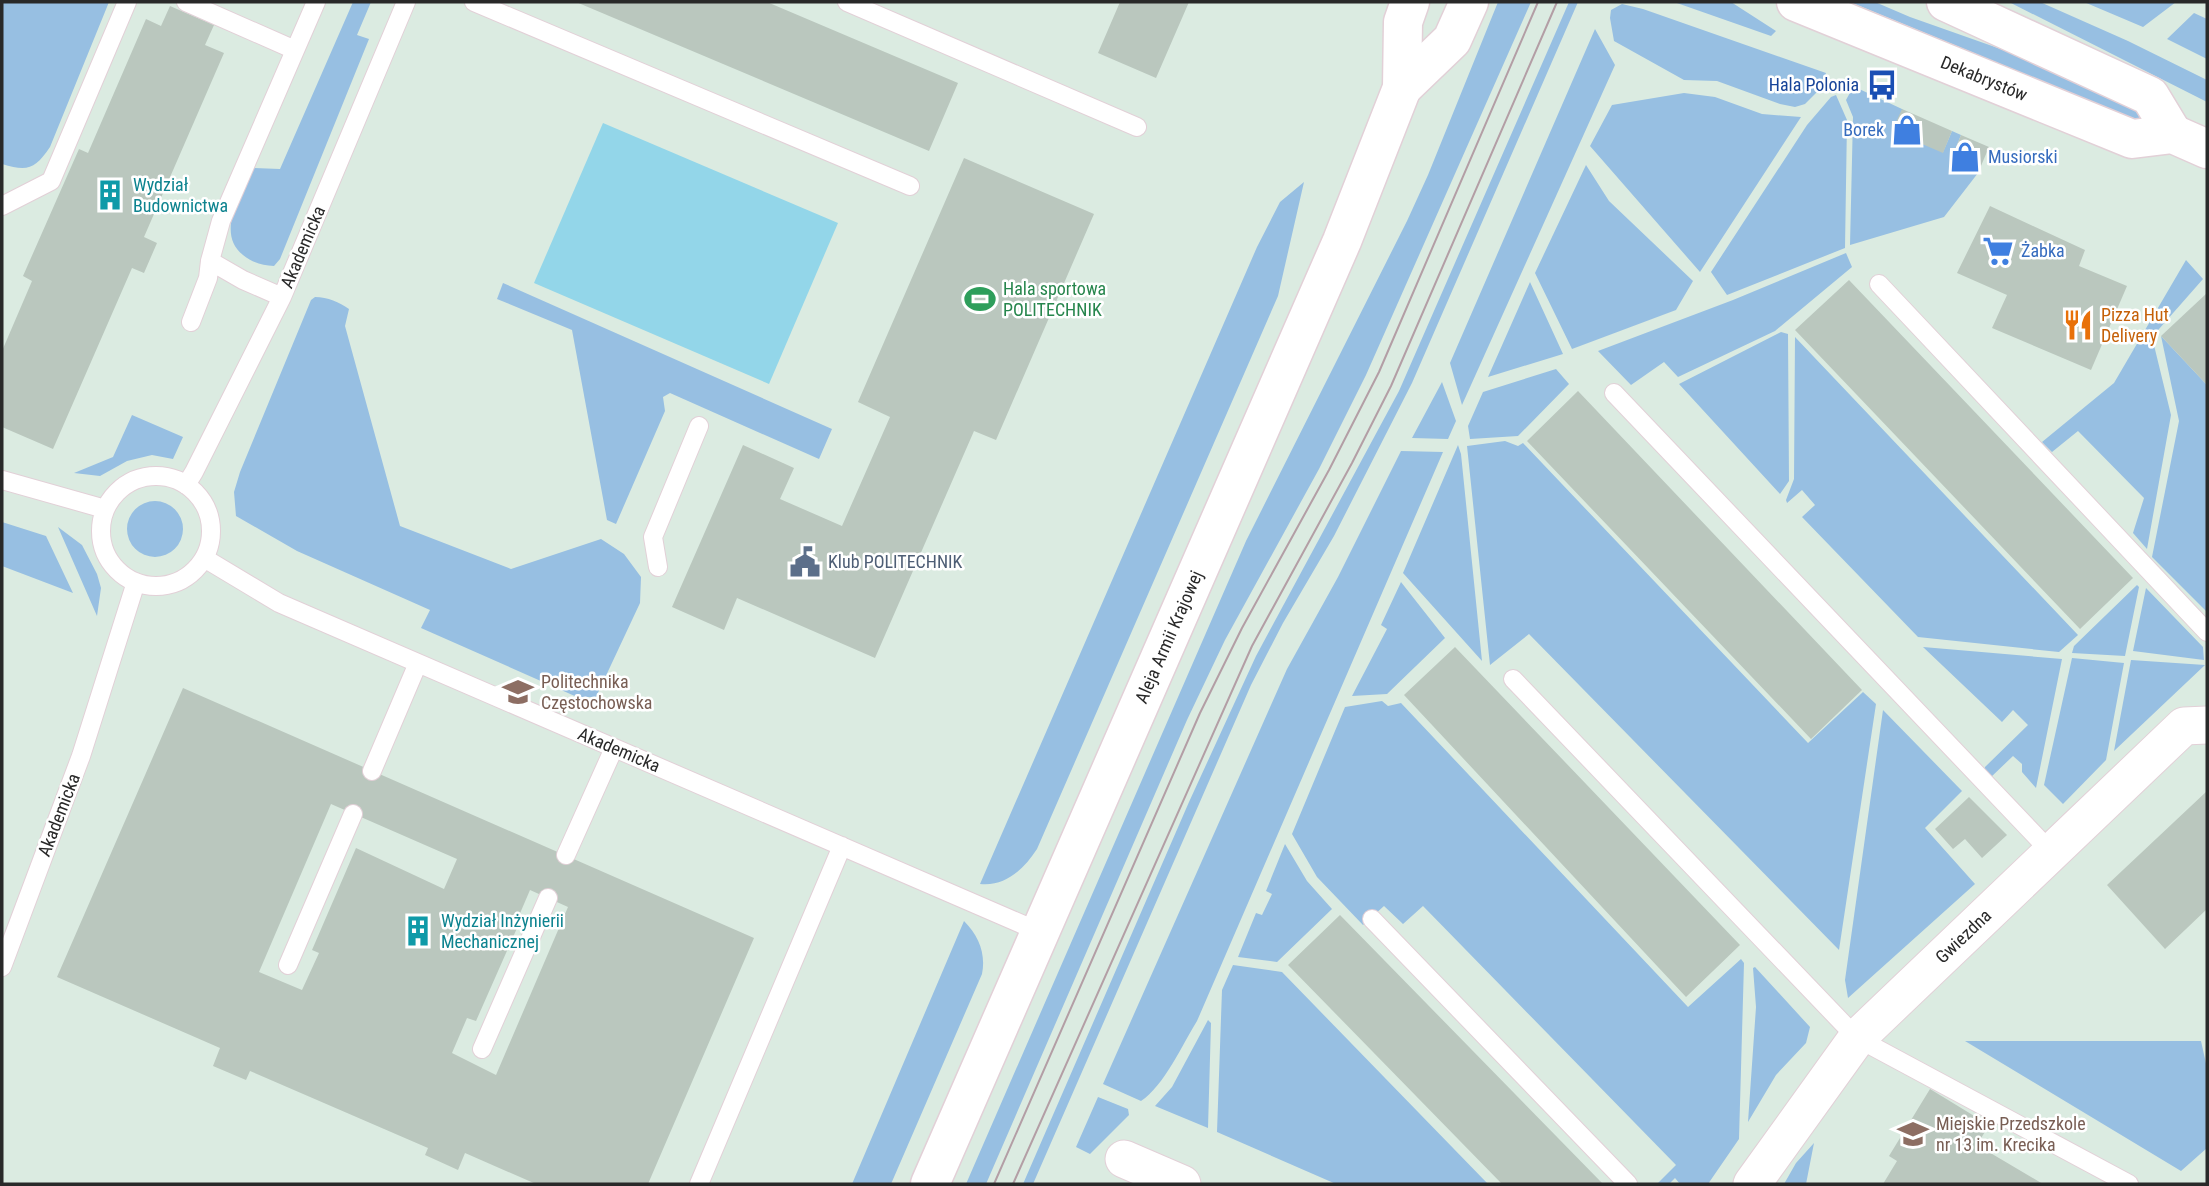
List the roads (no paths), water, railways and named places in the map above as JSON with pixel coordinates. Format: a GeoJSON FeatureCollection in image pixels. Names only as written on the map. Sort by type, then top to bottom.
{"type":"FeatureCollection","features":[{"type":"Feature","properties":{"kind":"main road","name":"Aleja Armii Krajowej"},"geometry":{"type":"LineString","coordinates":[[930,1184],[1342,241],[1402,88],[1403,22],[1410,2]]}},
{"type":"Feature","properties":{"kind":"main road","name":"Aleja Armii Krajowej"},"geometry":{"type":"LineString","coordinates":[[1402,88],[1452,40],[1469,2]]}},
{"type":"Feature","properties":{"kind":"main road","name":"Dekabrystów"},"geometry":{"type":"LineString","coordinates":[[1796,2],[2132,139],[2190,142]]}},
{"type":"Feature","properties":{"kind":"main road","name":"Dekabrystów"},"geometry":{"type":"LineString","coordinates":[[1946,2],[2150,96],[2190,142]]}},
{"type":"Feature","properties":{"kind":"street","name":"Gwiezdna"},"geometry":{"type":"LineString","coordinates":[[1752,1184],[1857,1038],[2184,726],[2207,725]]}},
{"type":"Feature","properties":{"kind":"street"},"geometry":{"type":"LineString","coordinates":[[1124,1158],[1182,1184]]}},
{"type":"Feature","properties":{"kind":"lane"},"geometry":{"type":"LineString","coordinates":[[2,206],[51,181],[127,2]]}},
{"type":"Feature","properties":{"kind":"lane"},"geometry":{"type":"LineString","coordinates":[[186,2],[295,50]]}},
{"type":"Feature","properties":{"kind":"lane"},"geometry":{"type":"LineString","coordinates":[[191,322],[208,278],[221,221],[316,2]]}},
{"type":"Feature","properties":{"kind":"lane","name":"Akademicka"},"geometry":{"type":"LineString","coordinates":[[186,485],[282,297],[406,2]]}},
{"type":"Feature","properties":{"kind":"lane"},"geometry":{"type":"LineString","coordinates":[[474,2],[910,186]]}},
{"type":"Feature","properties":{"kind":"lane"},"geometry":{"type":"LineString","coordinates":[[847,2],[1137,127]]}},
{"type":"Feature","properties":{"kind":"lane"},"geometry":{"type":"LineString","coordinates":[[210,261],[243,280],[282,297]]}},
{"type":"Feature","properties":{"kind":"lane"},"geometry":{"type":"LineString","coordinates":[[1879,284],[2207,632]]}},
{"type":"Feature","properties":{"kind":"lane"},"geometry":{"type":"LineString","coordinates":[[1614,393],[2052,853]]}},
{"type":"Feature","properties":{"kind":"lane"},"geometry":{"type":"LineString","coordinates":[[658,567],[653,537],[699,426]]}},
{"type":"Feature","properties":{"kind":"lane"},"geometry":{"type":"LineString","coordinates":[[163,475],[186,485],[195,491],[205,506],[211,523],[210,541],[204,558],[181,580],[166,585],[151,586],[136,582],[120,573],[105,552],[100,526],[104,509],[114,494],[128,482],[145,476],[163,475]]}},
{"type":"Feature","properties":{"kind":"lane"},"geometry":{"type":"LineString","coordinates":[[2,480],[104,509]]}},
{"type":"Feature","properties":{"kind":"lane","name":"Akademicka"},"geometry":{"type":"LineString","coordinates":[[204,558],[279,603],[1040,932]]}},
{"type":"Feature","properties":{"kind":"lane","name":"Akademicka"},"geometry":{"type":"LineString","coordinates":[[2,967],[81,757],[136,582]]}},
{"type":"Feature","properties":{"kind":"lane"},"geometry":{"type":"LineString","coordinates":[[372,771],[418,663]]}},
{"type":"Feature","properties":{"kind":"lane"},"geometry":{"type":"LineString","coordinates":[[1513,679],[1857,1038],[2129,1184]]}},
{"type":"Feature","properties":{"kind":"lane"},"geometry":{"type":"LineString","coordinates":[[566,855],[614,748]]}},
{"type":"Feature","properties":{"kind":"lane"},"geometry":{"type":"LineString","coordinates":[[288,965],[353,814]]}},
{"type":"Feature","properties":{"kind":"lane"},"geometry":{"type":"LineString","coordinates":[[699,1184],[842,846]]}},
{"type":"Feature","properties":{"kind":"lane"},"geometry":{"type":"LineString","coordinates":[[482,1049],[548,898]]}},
{"type":"Feature","properties":{"kind":"lane"},"geometry":{"type":"LineString","coordinates":[[1372,919],[1628,1184]]}},
{"type":"Feature","properties":{"kind":"tram line"},"geometry":{"type":"LineString","coordinates":[[994,1184],[1200,713],[1242,628],[1329,470],[1379,372],[1538,2]]}},
{"type":"Feature","properties":{"kind":"tram line"},"geometry":{"type":"LineString","coordinates":[[1013,1184],[1252,646],[1391,386],[1557,2]]}},
{"type":"Feature","properties":{"kind":"place","name":"Hala Polonia"},"geometry":{"type":"Point","coordinates":[1882,85]}},
{"type":"Feature","properties":{"kind":"place","name":"Borek"},"geometry":{"type":"Point","coordinates":[1907,130]}},
{"type":"Feature","properties":{"kind":"place","name":"Musiorski"},"geometry":{"type":"Point","coordinates":[1965,157]}},
{"type":"Feature","properties":{"kind":"place","name":"Wydział Budownictwa"},"geometry":{"type":"Point","coordinates":[110,195]}},
{"type":"Feature","properties":{"kind":"place","name":"Żabka"},"geometry":{"type":"Point","coordinates":[1998,251]}},
{"type":"Feature","properties":{"kind":"place","name":"Hala sportowa POLITECHNIK"},"geometry":{"type":"Point","coordinates":[980,299]}},
{"type":"Feature","properties":{"kind":"place","name":"Pizza Hut Delivery"},"geometry":{"type":"Point","coordinates":[2078,325]}},
{"type":"Feature","properties":{"kind":"place","name":"Klub POLITECHNIK"},"geometry":{"type":"Point","coordinates":[805,562]}},
{"type":"Feature","properties":{"kind":"place","name":"Politechnika Częstochowska"},"geometry":{"type":"Point","coordinates":[518,692]}},
{"type":"Feature","properties":{"kind":"place","name":"Wydział Inżynierii Mechanicznej"},"geometry":{"type":"Point","coordinates":[418,931]}},
{"type":"Feature","properties":{"kind":"place","name":"Miejskie Przedszkole nr 13 im. Krecika"},"geometry":{"type":"Point","coordinates":[1913,1134]}}]}
